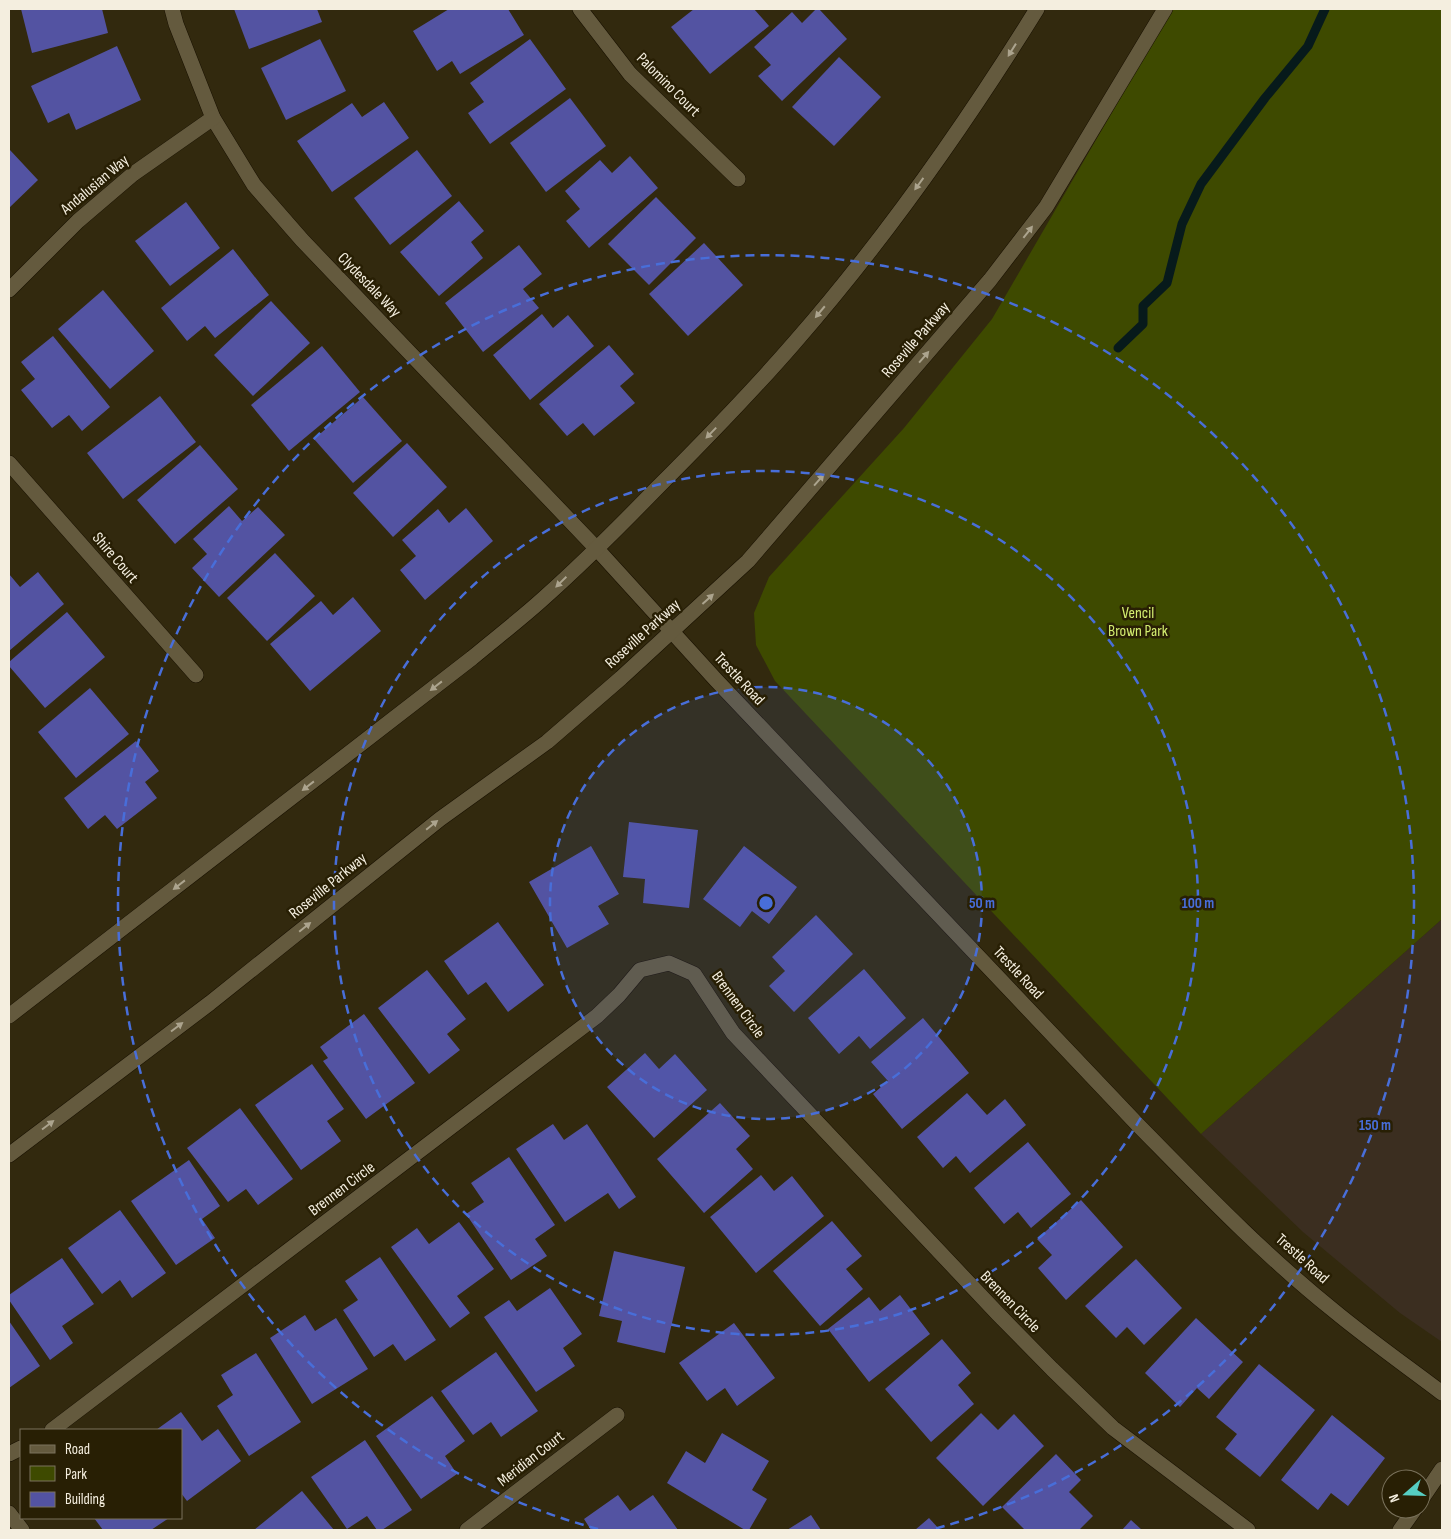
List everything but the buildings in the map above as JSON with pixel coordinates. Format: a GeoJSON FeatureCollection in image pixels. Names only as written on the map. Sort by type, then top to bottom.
{"type":"FeatureCollection","features":[{"type":"Feature","properties":{"kind":"street","name":"Clydesdale Way"},"geometry":{"type":"LineString","coordinates":[[172,9],[176,24],[213,118],[254,185],[302,240],[596,548]]}},
{"type":"Feature","properties":{"kind":"street","name":"Palomino Court"},"geometry":{"type":"LineString","coordinates":[[580,9],[630,74],[738,178]]}},
{"type":"Feature","properties":{"kind":"street"},"geometry":{"type":"LineString","coordinates":[[9,1016],[472,658],[545,597],[596,548],[739,404],[845,282],[949,143],[998,73],[1038,9]]}},
{"type":"Feature","properties":{"kind":"street","name":"Roseville Parkway"},"geometry":{"type":"LineString","coordinates":[[9,1155],[210,1003],[440,819],[547,742],[621,678],[748,561],[990,280],[1046,207],[1165,9]]}},
{"type":"Feature","properties":{"kind":"street","name":"Andalusian Way"},"geometry":{"type":"LineString","coordinates":[[9,290],[78,221],[133,174],[213,118]]}},
{"type":"Feature","properties":{"kind":"street","name":"Shire Court"},"geometry":{"type":"LineString","coordinates":[[9,463],[196,675]]}},
{"type":"Feature","properties":{"kind":"street","name":"Trestle Road"},"geometry":{"type":"LineString","coordinates":[[596,548],[671,631],[1139,1126],[1210,1198],[1332,1309],[1395,1359],[1442,1393]]}},
{"type":"Feature","properties":{"kind":"street","name":"Brennen Circle"},"geometry":{"type":"LineString","coordinates":[[53,1429],[598,1016],[640,970],[669,963],[694,974],[733,1033],[1052,1369],[1113,1428],[1248,1530]]}},
{"type":"Feature","properties":{"kind":"street","name":"Meridian Court"},"geometry":{"type":"LineString","coordinates":[[467,1530],[617,1415]]}},
{"type":"Feature","properties":{"kind":"street"},"geometry":{"type":"LineString","coordinates":[[1431,1485],[1442,1469]]}},
{"type":"Feature","properties":{"kind":"street"},"geometry":{"type":"LineString","coordinates":[[9,1513],[22,1530]]}},
{"type":"Feature","properties":{"kind":"street"},"geometry":{"type":"LineString","coordinates":[[1400,1530],[1408,1519]]}},
{"type":"Feature","properties":{"kind":"shaded area"},"geometry":{"type":"Polygon","coordinates":[[[1442,919],[1442,1342],[1400,1313],[1303,1232],[1201,1134],[1442,919]]]}},
{"type":"Feature","properties":{"kind":"green space","name":"Vencil Brown Park"},"geometry":{"type":"Polygon","coordinates":[[[1172,9],[1442,9],[1442,919],[1201,1134],[775,681],[756,645],[754,613],[769,577],[904,428],[992,319],[1172,9]]]}},
{"type":"Feature","properties":{"kind":"waterway"},"geometry":{"type":"LineString","coordinates":[[1118,348],[1143,324],[1143,306],[1167,283],[1182,224],[1201,184],[1265,98],[1308,46],[1325,9]]}}]}
